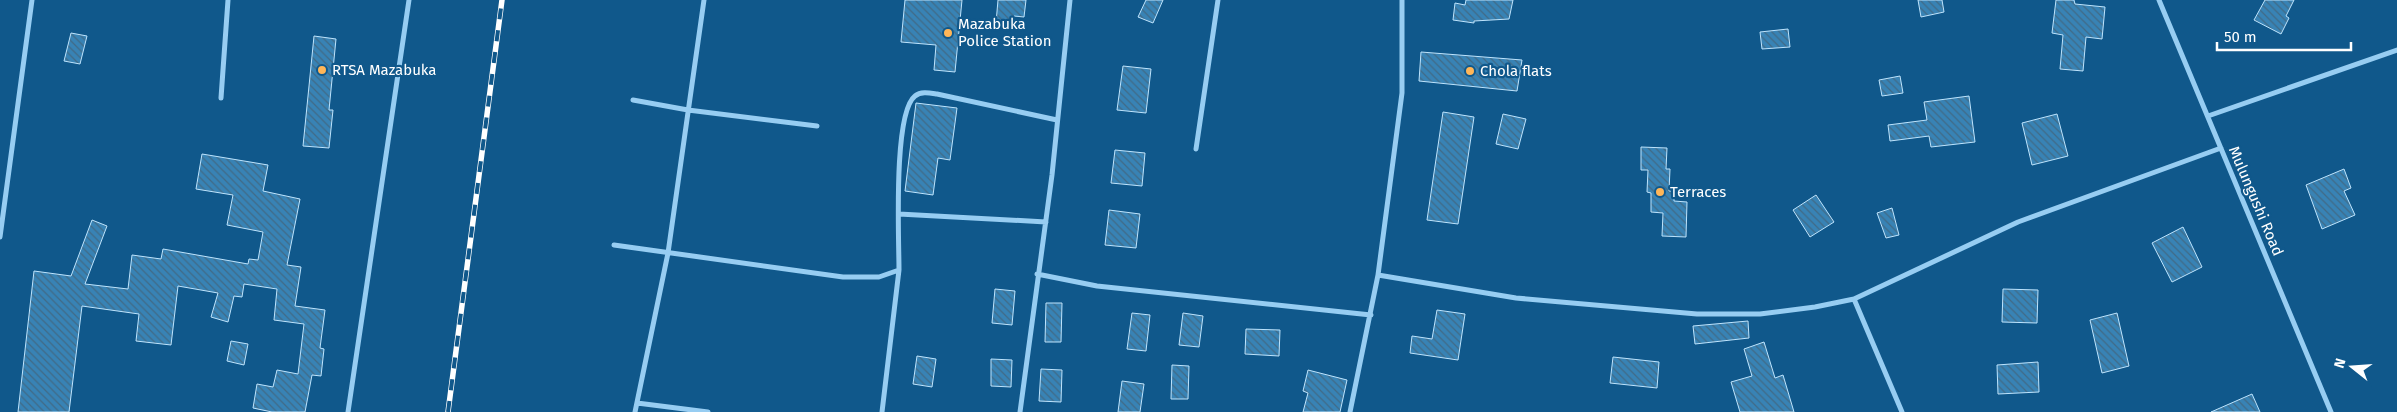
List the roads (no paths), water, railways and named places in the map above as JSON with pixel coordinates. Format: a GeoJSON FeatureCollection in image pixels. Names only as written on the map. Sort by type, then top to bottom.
{"type":"FeatureCollection","features":[{"type":"Feature","properties":{"kind":"street"},"geometry":{"type":"LineString","coordinates":[[0,236],[32,0]]}},
{"type":"Feature","properties":{"kind":"street"},"geometry":{"type":"LineString","coordinates":[[221,98],[228,0]]}},
{"type":"Feature","properties":{"kind":"street"},"geometry":{"type":"LineString","coordinates":[[348,412],[409,0]]}},
{"type":"Feature","properties":{"kind":"street"},"geometry":{"type":"LineString","coordinates":[[635,412],[668,253],[704,0]]}},
{"type":"Feature","properties":{"kind":"street"},"geometry":{"type":"LineString","coordinates":[[1020,412],[1037,274],[1046,222],[1070,0]]}},
{"type":"Feature","properties":{"kind":"street"},"geometry":{"type":"LineString","coordinates":[[1196,149],[1218,0]]}},
{"type":"Feature","properties":{"kind":"street"},"geometry":{"type":"LineString","coordinates":[[1350,412],[1378,274],[1402,93],[1402,0]]}},
{"type":"Feature","properties":{"kind":"street","name":"Mulungushi Road"},"geometry":{"type":"LineString","coordinates":[[2159,0],[2331,412]]}},
{"type":"Feature","properties":{"kind":"street"},"geometry":{"type":"LineString","coordinates":[[2208,116],[2397,50]]}},
{"type":"Feature","properties":{"kind":"street"},"geometry":{"type":"LineString","coordinates":[[882,412],[899,270],[901,134],[908,105],[914,96],[921,92],[1057,120]]}},
{"type":"Feature","properties":{"kind":"street"},"geometry":{"type":"LineString","coordinates":[[633,100],[688,110],[817,126]]}},
{"type":"Feature","properties":{"kind":"street"},"geometry":{"type":"LineString","coordinates":[[1378,274],[1516,298],[1697,314],[1760,314],[1854,299],[2018,222],[2221,148]]}},
{"type":"Feature","properties":{"kind":"street"},"geometry":{"type":"LineString","coordinates":[[899,214],[1046,222]]}},
{"type":"Feature","properties":{"kind":"street"},"geometry":{"type":"LineString","coordinates":[[614,245],[843,278],[879,277],[899,270]]}},
{"type":"Feature","properties":{"kind":"street"},"geometry":{"type":"LineString","coordinates":[[1037,274],[1097,286],[1371,315]]}},
{"type":"Feature","properties":{"kind":"street"},"geometry":{"type":"LineString","coordinates":[[1854,299],[1902,412]]}},
{"type":"Feature","properties":{"kind":"street"},"geometry":{"type":"LineString","coordinates":[[637,403],[708,412]]}},
{"type":"Feature","properties":{"kind":"railway"},"geometry":{"type":"LineString","coordinates":[[448,412],[502,0]]}},
{"type":"Feature","properties":{"kind":"place","name":"Mazabuka Police Station"},"geometry":{"type":"Point","coordinates":[948,33]}},
{"type":"Feature","properties":{"kind":"place","name":"RTSA Mazabuka"},"geometry":{"type":"Point","coordinates":[322,70]}},
{"type":"Feature","properties":{"kind":"place","name":"Chola flats"},"geometry":{"type":"Point","coordinates":[1470,71]}},
{"type":"Feature","properties":{"kind":"place","name":"Terraces"},"geometry":{"type":"Point","coordinates":[1660,192]}}]}
